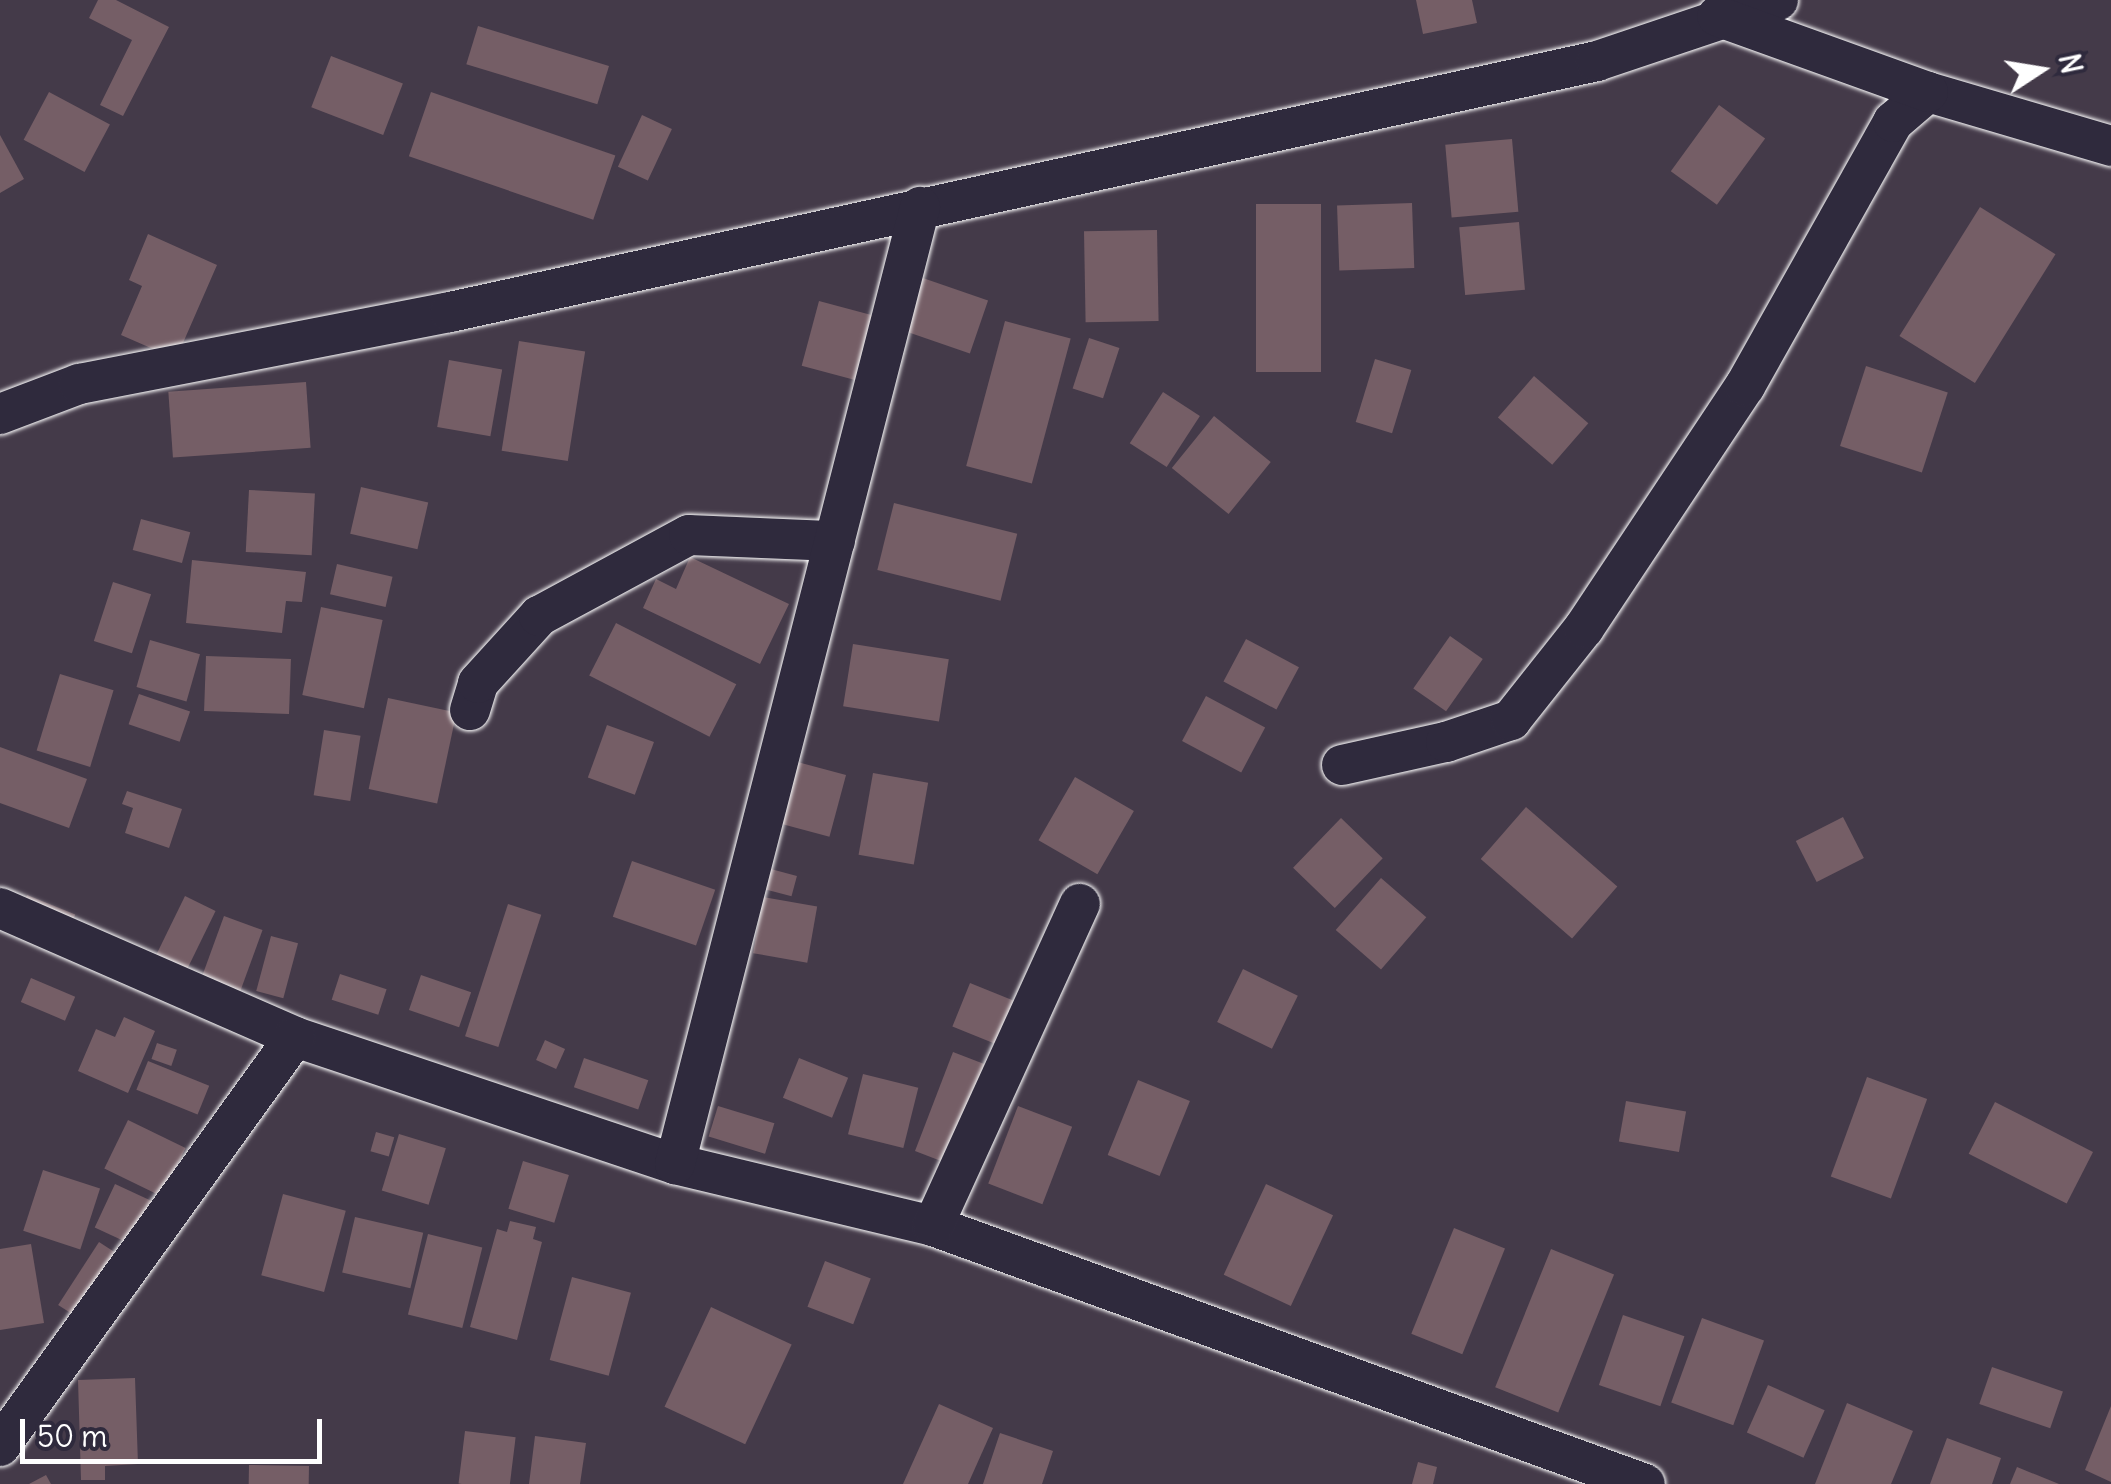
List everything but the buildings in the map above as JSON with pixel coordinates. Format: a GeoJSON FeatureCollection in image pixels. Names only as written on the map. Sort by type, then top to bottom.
{"type":"FeatureCollection","features":[{"type":"Feature","properties":{"kind":"street"},"geometry":{"type":"LineString","coordinates":[[0,414],[80,384],[450,312],[1597,61],[1718,16],[1778,0]]}},
{"type":"Feature","properties":{"kind":"street"},"geometry":{"type":"LineString","coordinates":[[1718,16],[1928,92],[2111,146]]}},
{"type":"Feature","properties":{"kind":"street"},"geometry":{"type":"LineString","coordinates":[[1342,765],[1446,742],[1510,720],[1584,628],[1746,386],[1794,310],[1893,122],[1928,92]]}},
{"type":"Feature","properties":{"kind":"street"},"geometry":{"type":"LineString","coordinates":[[675,1164],[920,207]]}},
{"type":"Feature","properties":{"kind":"street"},"geometry":{"type":"LineString","coordinates":[[470,710],[478,683],[538,616],[688,536],[835,540]]}},
{"type":"Feature","properties":{"kind":"street"},"geometry":{"type":"LineString","coordinates":[[932,1226],[1080,904]]}},
{"type":"Feature","properties":{"kind":"street"},"geometry":{"type":"LineString","coordinates":[[0,908],[295,1037],[675,1164],[932,1226],[1645,1484]]}},
{"type":"Feature","properties":{"kind":"street"},"geometry":{"type":"LineString","coordinates":[[0,1446],[295,1037]]}}]}
